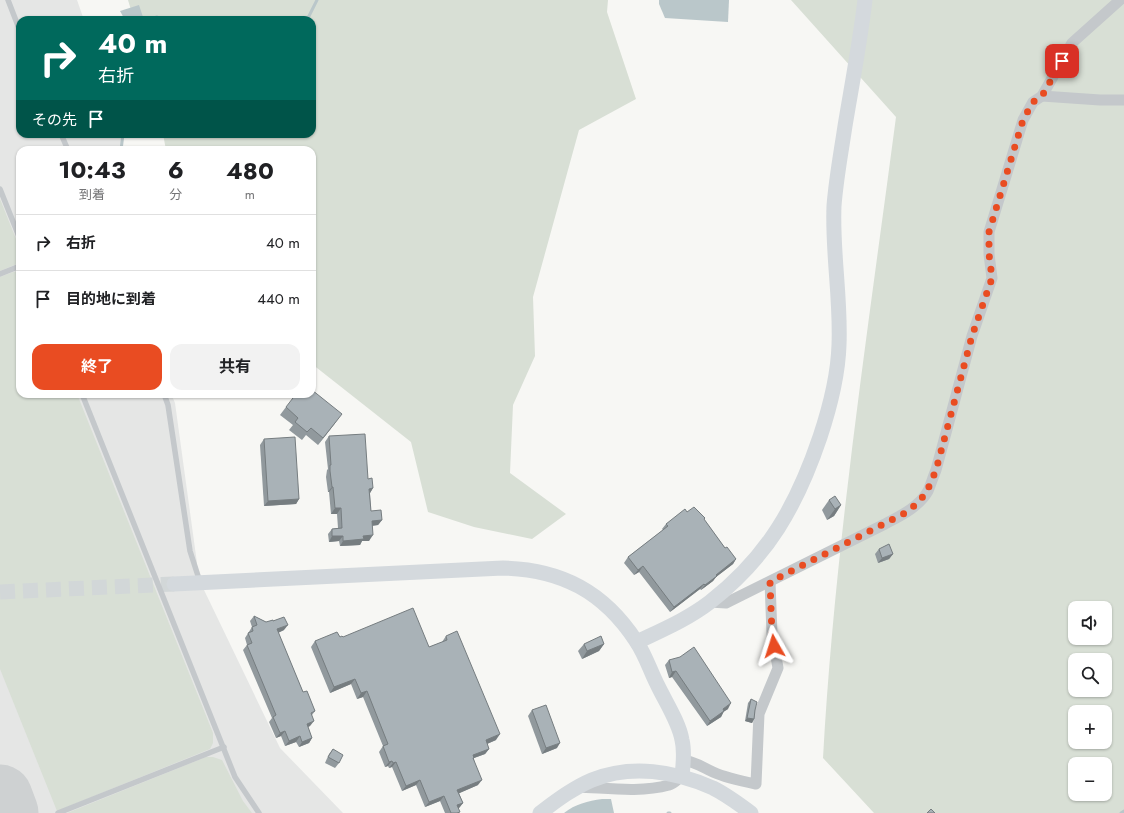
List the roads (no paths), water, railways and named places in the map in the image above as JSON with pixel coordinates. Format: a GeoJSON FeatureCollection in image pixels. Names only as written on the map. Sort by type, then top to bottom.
{"type":"FeatureCollection","features":[{"type":"Feature","properties":{"kind":"street"},"geometry":{"type":"LineString","coordinates":[[637,642],[675,624],[710,602],[740,576],[761,554],[779,529],[809,468],[834,390],[838,364],[839,315],[834,205],[865,0]]}},
{"type":"Feature","properties":{"kind":"street"},"geometry":{"type":"LineString","coordinates":[[710,602],[726,603],[770,582],[907,512],[921,500],[928,491],[936,470],[972,336],[992,278],[989,254],[989,232],[1023,120],[1033,102],[1042,96],[1072,43],[1120,0]]}},
{"type":"Feature","properties":{"kind":"street"},"geometry":{"type":"LineString","coordinates":[[1042,96],[1124,100]]}},
{"type":"Feature","properties":{"kind":"street"},"geometry":{"type":"LineString","coordinates":[[174,584],[503,568],[545,572],[562,578],[578,585],[605,604],[622,621],[637,642],[676,723],[682,740],[682,776]]}},
{"type":"Feature","properties":{"kind":"street"},"geometry":{"type":"LineString","coordinates":[[683,760],[695,762],[713,772],[734,779],[756,784],[759,714],[778,668],[772,634],[770,582]]}},
{"type":"Feature","properties":{"kind":"street"},"geometry":{"type":"LineString","coordinates":[[540,813],[577,788],[598,778],[623,772],[641,771],[682,776],[714,789],[752,813]]}},
{"type":"Feature","properties":{"kind":"lane"},"geometry":{"type":"LineString","coordinates":[[8,0],[16,21]]}},
{"type":"Feature","properties":{"kind":"lane"},"geometry":{"type":"LineString","coordinates":[[0,189],[16,229]]}},
{"type":"Feature","properties":{"kind":"lane"},"geometry":{"type":"LineString","coordinates":[[0,274],[16,268]]}},
{"type":"Feature","properties":{"kind":"lane"},"geometry":{"type":"LineString","coordinates":[[84,398],[235,777],[259,813]]}},
{"type":"Feature","properties":{"kind":"lane"},"geometry":{"type":"LineString","coordinates":[[165,398],[168,406],[190,551],[201,582]]}},
{"type":"Feature","properties":{"kind":"lane"},"geometry":{"type":"LineString","coordinates":[[58,813],[224,747]]}},
{"type":"Feature","properties":{"kind":"waterway"},"geometry":{"type":"LineString","coordinates":[[309,16],[317,0]]}},
{"type":"Feature","properties":{"kind":"waterway"},"geometry":{"type":"LineString","coordinates":[[122,138],[122,146]]}},
{"type":"Feature","properties":{"kind":"tunnel"},"geometry":{"type":"LineString","coordinates":[[0,592],[174,584]]}}]}
